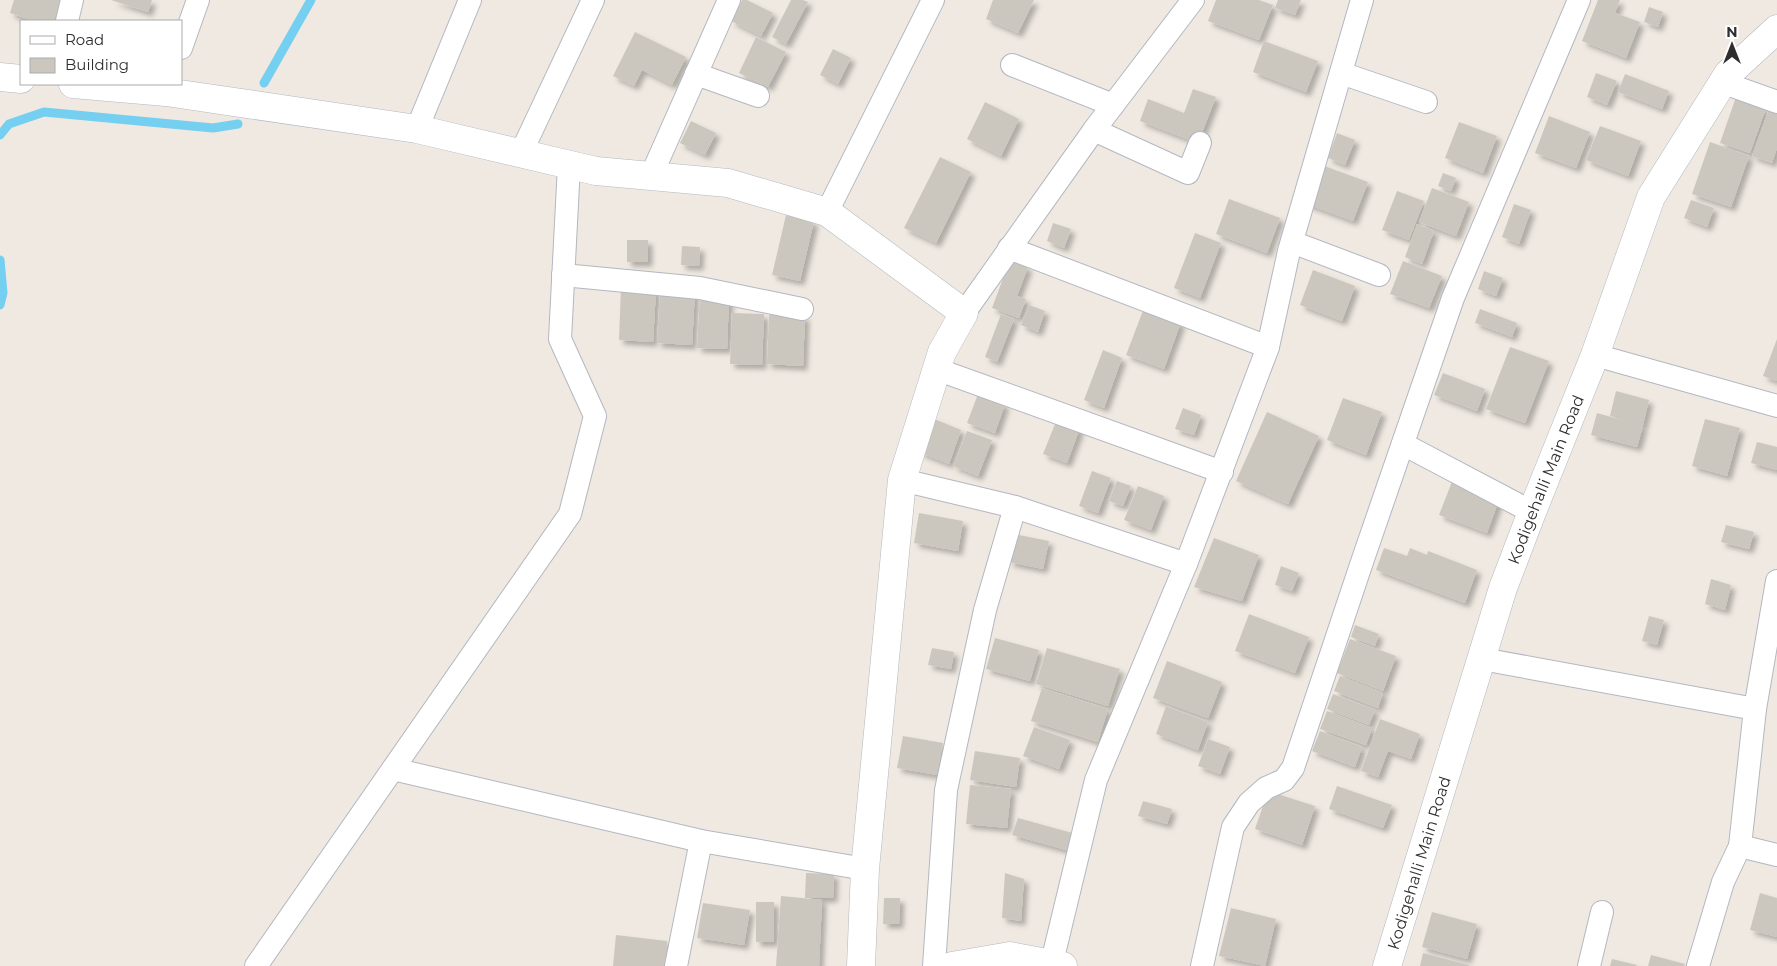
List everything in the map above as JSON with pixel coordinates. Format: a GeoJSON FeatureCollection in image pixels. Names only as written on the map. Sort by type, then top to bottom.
{"type":"FeatureCollection","features":[{"type":"Feature","properties":{"kind":"street"},"geometry":{"type":"LineString","coordinates":[[66,20],[72,0]]}},
{"type":"Feature","properties":{"kind":"street"},"geometry":{"type":"LineString","coordinates":[[182,45],[198,0]]}},
{"type":"Feature","properties":{"kind":"street"},"geometry":{"type":"LineString","coordinates":[[417,129],[470,0]]}},
{"type":"Feature","properties":{"kind":"street"},"geometry":{"type":"LineString","coordinates":[[521,153],[593,0]]}},
{"type":"Feature","properties":{"kind":"street"},"geometry":{"type":"LineString","coordinates":[[651,176],[729,0]]}},
{"type":"Feature","properties":{"kind":"street"},"geometry":{"type":"LineString","coordinates":[[827,212],[933,0]]}},
{"type":"Feature","properties":{"kind":"street"},"geometry":{"type":"LineString","coordinates":[[861,966],[865,869],[902,480],[936,369],[942,352],[964,312],[1094,130],[1193,0]]}},
{"type":"Feature","properties":{"kind":"street"},"geometry":{"type":"LineString","coordinates":[[952,966],[1010,956],[1055,965],[1096,780],[1186,564],[1268,347],[1292,242],[1362,0]]}},
{"type":"Feature","properties":{"kind":"street"},"geometry":{"type":"LineString","coordinates":[[1202,966],[1234,827],[1249,803],[1266,788],[1284,780],[1294,768],[1453,298],[1579,0]]}},
{"type":"Feature","properties":{"kind":"street","name":"Kodigehalli Main Road"},"geometry":{"type":"LineString","coordinates":[[1387,966],[1504,588],[1532,512],[1595,355],[1651,196],[1728,74],[1777,29]]}},
{"type":"Feature","properties":{"kind":"street"},"geometry":{"type":"LineString","coordinates":[[1012,65],[1113,105]]}},
{"type":"Feature","properties":{"kind":"street"},"geometry":{"type":"LineString","coordinates":[[1341,73],[1426,102]]}},
{"type":"Feature","properties":{"kind":"street"},"geometry":{"type":"LineString","coordinates":[[696,74],[758,96]]}},
{"type":"Feature","properties":{"kind":"street"},"geometry":{"type":"LineString","coordinates":[[0,77],[20,79]]}},
{"type":"Feature","properties":{"kind":"street"},"geometry":{"type":"LineString","coordinates":[[1724,83],[1777,102]]}},
{"type":"Feature","properties":{"kind":"street"},"geometry":{"type":"LineString","coordinates":[[96,85],[167,88],[417,129],[596,171],[728,183],[827,212],[964,312]]}},
{"type":"Feature","properties":{"kind":"street"},"geometry":{"type":"LineString","coordinates":[[1094,130],[1188,173],[1200,143]]}},
{"type":"Feature","properties":{"kind":"street"},"geometry":{"type":"LineString","coordinates":[[256,966],[570,514],[595,416],[560,338],[569,164]]}},
{"type":"Feature","properties":{"kind":"street"},"geometry":{"type":"LineString","coordinates":[[1292,242],[1378,275]]}},
{"type":"Feature","properties":{"kind":"street"},"geometry":{"type":"LineString","coordinates":[[1009,248],[1268,347]]}},
{"type":"Feature","properties":{"kind":"street"},"geometry":{"type":"LineString","coordinates":[[563,275],[700,288],[802,309]]}},
{"type":"Feature","properties":{"kind":"street"},"geometry":{"type":"LineString","coordinates":[[1595,355],[1777,406]]}},
{"type":"Feature","properties":{"kind":"street"},"geometry":{"type":"LineString","coordinates":[[936,369],[1222,472]]}},
{"type":"Feature","properties":{"kind":"street"},"geometry":{"type":"LineString","coordinates":[[1403,444],[1532,512]]}},
{"type":"Feature","properties":{"kind":"street"},"geometry":{"type":"LineString","coordinates":[[902,480],[1015,507],[1186,564]]}},
{"type":"Feature","properties":{"kind":"street"},"geometry":{"type":"LineString","coordinates":[[934,966],[946,790],[985,610],[1015,507]]}},
{"type":"Feature","properties":{"kind":"street"},"geometry":{"type":"LineString","coordinates":[[1698,966],[1723,882],[1740,846],[1763,700],[1777,581]]}},
{"type":"Feature","properties":{"kind":"street"},"geometry":{"type":"LineString","coordinates":[[1482,659],[1763,700]]}},
{"type":"Feature","properties":{"kind":"street"},"geometry":{"type":"LineString","coordinates":[[393,769],[701,841],[865,869]]}},
{"type":"Feature","properties":{"kind":"street"},"geometry":{"type":"LineString","coordinates":[[676,966],[701,841]]}},
{"type":"Feature","properties":{"kind":"street"},"geometry":{"type":"LineString","coordinates":[[1740,846],[1777,855]]}},
{"type":"Feature","properties":{"kind":"street"},"geometry":{"type":"LineString","coordinates":[[1589,966],[1602,912]]}},
{"type":"Feature","properties":{"kind":"building"},"geometry":{"type":"Polygon","coordinates":[[[14,0],[61,0],[54,20],[31,20],[10,13],[14,0]]]}},
{"type":"Feature","properties":{"kind":"building"},"geometry":{"type":"Polygon","coordinates":[[[111,0],[152,0],[148,12],[111,0]]]}},
{"type":"Feature","properties":{"kind":"building"},"geometry":{"type":"Polygon","coordinates":[[[742,0],[747,0],[773,13],[761,36],[731,21],[742,0]]]}},
{"type":"Feature","properties":{"kind":"building"},"geometry":{"type":"Polygon","coordinates":[[[791,0],[808,2],[786,44],[772,37],[791,0]]]}},
{"type":"Feature","properties":{"kind":"building"},"geometry":{"type":"Polygon","coordinates":[[[993,0],[1034,0],[1018,33],[986,19],[993,0]]]}},
{"type":"Feature","properties":{"kind":"building"},"geometry":{"type":"Polygon","coordinates":[[[1216,0],[1259,0],[1273,5],[1259,40],[1208,21],[1216,0]]]}},
{"type":"Feature","properties":{"kind":"building"},"geometry":{"type":"Polygon","coordinates":[[[1278,0],[1301,0],[1295,15],[1275,8],[1278,0]]]}},
{"type":"Feature","properties":{"kind":"building"},"geometry":{"type":"Polygon","coordinates":[[[1598,0],[1620,0],[1615,13],[1640,22],[1626,58],[1582,41],[1598,0]]]}},
{"type":"Feature","properties":{"kind":"building"},"geometry":{"type":"Polygon","coordinates":[[[1649,7],[1663,12],[1658,27],[1644,22],[1649,7]]]}},
{"type":"Feature","properties":{"kind":"building"},"geometry":{"type":"Polygon","coordinates":[[[635,32],[686,57],[672,85],[642,70],[634,86],[613,76],[635,32]]]}},
{"type":"Feature","properties":{"kind":"building"},"geometry":{"type":"Polygon","coordinates":[[[756,37],[786,52],[768,87],[739,73],[756,37]]]}},
{"type":"Feature","properties":{"kind":"building"},"geometry":{"type":"Polygon","coordinates":[[[1264,41],[1318,61],[1306,92],[1253,72],[1264,41]]]}},
{"type":"Feature","properties":{"kind":"building"},"geometry":{"type":"Polygon","coordinates":[[[833,49],[851,58],[838,84],[820,75],[833,49]]]}},
{"type":"Feature","properties":{"kind":"building"},"geometry":{"type":"Polygon","coordinates":[[[1596,73],[1617,81],[1607,105],[1587,97],[1596,73]]]}},
{"type":"Feature","properties":{"kind":"building"},"geometry":{"type":"Polygon","coordinates":[[[1625,74],[1669,91],[1662,109],[1618,92],[1625,74]]]}},
{"type":"Feature","properties":{"kind":"building"},"geometry":{"type":"Polygon","coordinates":[[[1193,89],[1216,97],[1198,143],[1140,121],[1148,99],[1184,113],[1193,89]]]}},
{"type":"Feature","properties":{"kind":"building"},"geometry":{"type":"Polygon","coordinates":[[[1736,97],[1766,108],[1750,153],[1720,143],[1736,97]]]}},
{"type":"Feature","properties":{"kind":"building"},"geometry":{"type":"Polygon","coordinates":[[[985,102],[1019,119],[1001,156],[967,139],[985,102]]]}},
{"type":"Feature","properties":{"kind":"building"},"geometry":{"type":"Polygon","coordinates":[[[1769,109],[1777,112],[1777,148],[1772,163],[1752,156],[1769,109]]]}},
{"type":"Feature","properties":{"kind":"building"},"geometry":{"type":"Polygon","coordinates":[[[1549,116],[1590,132],[1576,168],[1535,153],[1549,116]]]}},
{"type":"Feature","properties":{"kind":"building"},"geometry":{"type":"Polygon","coordinates":[[[691,121],[716,133],[705,155],[680,143],[691,121]]]}},
{"type":"Feature","properties":{"kind":"building"},"geometry":{"type":"Polygon","coordinates":[[[1459,122],[1497,136],[1483,173],[1445,158],[1459,122]]]}},
{"type":"Feature","properties":{"kind":"building"},"geometry":{"type":"Polygon","coordinates":[[[1600,126],[1641,141],[1628,176],[1586,160],[1600,126]]]}},
{"type":"Feature","properties":{"kind":"building"},"geometry":{"type":"Polygon","coordinates":[[[1337,133],[1355,140],[1345,165],[1328,158],[1337,133]]]}},
{"type":"Feature","properties":{"kind":"building"},"geometry":{"type":"Polygon","coordinates":[[[1710,142],[1749,156],[1731,207],[1692,194],[1710,142]]]}},
{"type":"Feature","properties":{"kind":"building"},"geometry":{"type":"Polygon","coordinates":[[[940,157],[971,172],[936,243],[904,228],[940,157]]]}},
{"type":"Feature","properties":{"kind":"building"},"geometry":{"type":"Polygon","coordinates":[[[1319,164],[1368,182],[1353,221],[1304,203],[1319,164]]]}},
{"type":"Feature","properties":{"kind":"building"},"geometry":{"type":"Polygon","coordinates":[[[1443,173],[1456,178],[1451,191],[1438,186],[1443,173]]]}},
{"type":"Feature","properties":{"kind":"building"},"geometry":{"type":"Polygon","coordinates":[[[1432,188],[1469,202],[1456,236],[1419,222],[1432,188]]]}},
{"type":"Feature","properties":{"kind":"building"},"geometry":{"type":"Polygon","coordinates":[[[1397,191],[1424,201],[1409,240],[1382,230],[1397,191]]]}},
{"type":"Feature","properties":{"kind":"building"},"geometry":{"type":"Polygon","coordinates":[[[1229,199],[1280,218],[1267,253],[1216,234],[1229,199]]]}},
{"type":"Feature","properties":{"kind":"building"},"geometry":{"type":"Polygon","coordinates":[[[1691,200],[1714,208],[1707,227],[1684,218],[1691,200]]]}},
{"type":"Feature","properties":{"kind":"building"},"geometry":{"type":"Polygon","coordinates":[[[1514,204],[1531,210],[1519,244],[1502,237],[1514,204]]]}},
{"type":"Feature","properties":{"kind":"building"},"geometry":{"type":"Polygon","coordinates":[[[786,215],[814,221],[800,281],[772,275],[786,215]]]}},
{"type":"Feature","properties":{"kind":"building"},"geometry":{"type":"Polygon","coordinates":[[[1053,223],[1071,229],[1064,248],[1047,241],[1053,223]]]}},
{"type":"Feature","properties":{"kind":"building"},"geometry":{"type":"Polygon","coordinates":[[[1417,224],[1434,231],[1422,264],[1405,257],[1417,224]]]}},
{"type":"Feature","properties":{"kind":"building"},"geometry":{"type":"Polygon","coordinates":[[[1195,233],[1221,243],[1200,298],[1174,288],[1195,233]]]}},
{"type":"Feature","properties":{"kind":"building"},"geometry":{"type":"Polygon","coordinates":[[[627,240],[648,240],[648,262],[627,262],[627,240]]]}},
{"type":"Feature","properties":{"kind":"building"},"geometry":{"type":"Polygon","coordinates":[[[682,246],[700,247],[699,266],[681,265],[682,246]]]}},
{"type":"Feature","properties":{"kind":"building"},"geometry":{"type":"Polygon","coordinates":[[[1010,260],[1028,267],[1017,296],[1026,299],[1019,318],[992,308],[1010,260]]]}},
{"type":"Feature","properties":{"kind":"building"},"geometry":{"type":"Polygon","coordinates":[[[1403,261],[1442,276],[1429,308],[1390,294],[1403,261]]]}},
{"type":"Feature","properties":{"kind":"building"},"geometry":{"type":"Polygon","coordinates":[[[1313,270],[1355,286],[1342,321],[1300,305],[1313,270]]]}},
{"type":"Feature","properties":{"kind":"building"},"geometry":{"type":"Polygon","coordinates":[[[1484,271],[1503,278],[1496,296],[1478,289],[1484,271]]]}},
{"type":"Feature","properties":{"kind":"building"},"geometry":{"type":"Polygon","coordinates":[[[621,287],[656,289],[653,342],[619,340],[621,287]]]}},
{"type":"Feature","properties":{"kind":"building"},"geometry":{"type":"Polygon","coordinates":[[[660,290],[695,291],[692,345],[657,343],[660,290]]]}},
{"type":"Feature","properties":{"kind":"building"},"geometry":{"type":"Polygon","coordinates":[[[700,296],[729,297],[727,349],[697,348],[700,296]]]}},
{"type":"Feature","properties":{"kind":"building"},"geometry":{"type":"Polygon","coordinates":[[[1029,305],[1045,311],[1038,332],[1021,325],[1029,305]]]}},
{"type":"Feature","properties":{"kind":"building"},"geometry":{"type":"Polygon","coordinates":[[[1144,308],[1181,322],[1164,369],[1126,355],[1144,308]]]}},
{"type":"Feature","properties":{"kind":"building"},"geometry":{"type":"Polygon","coordinates":[[[1480,309],[1517,323],[1512,337],[1475,323],[1480,309]]]}},
{"type":"Feature","properties":{"kind":"building"},"geometry":{"type":"Polygon","coordinates":[[[732,313],[764,314],[762,365],[730,364],[732,313]]]}},
{"type":"Feature","properties":{"kind":"building"},"geometry":{"type":"Polygon","coordinates":[[[1001,314],[1014,319],[997,362],[985,357],[1001,314]]]}},
{"type":"Feature","properties":{"kind":"building"},"geometry":{"type":"Polygon","coordinates":[[[769,315],[805,316],[803,366],[767,364],[769,315]]]}},
{"type":"Feature","properties":{"kind":"building"},"geometry":{"type":"Polygon","coordinates":[[[1777,339],[1777,381],[1763,376],[1777,339]]]}},
{"type":"Feature","properties":{"kind":"building"},"geometry":{"type":"Polygon","coordinates":[[[1510,347],[1549,361],[1525,423],[1486,409],[1510,347]]]}},
{"type":"Feature","properties":{"kind":"building"},"geometry":{"type":"Polygon","coordinates":[[[1103,350],[1122,358],[1104,408],[1084,400],[1103,350]]]}},
{"type":"Feature","properties":{"kind":"building"},"geometry":{"type":"Polygon","coordinates":[[[1443,373],[1485,389],[1477,411],[1434,395],[1443,373]]]}},
{"type":"Feature","properties":{"kind":"building"},"geometry":{"type":"Polygon","coordinates":[[[1616,391],[1649,400],[1643,425],[1610,416],[1616,391]]]}},
{"type":"Feature","properties":{"kind":"building"},"geometry":{"type":"Polygon","coordinates":[[[978,394],[1005,404],[995,433],[967,423],[978,394]]]}},
{"type":"Feature","properties":{"kind":"building"},"geometry":{"type":"Polygon","coordinates":[[[1343,398],[1382,412],[1366,455],[1327,440],[1343,398]]]}},
{"type":"Feature","properties":{"kind":"building"},"geometry":{"type":"Polygon","coordinates":[[[1183,408],[1201,415],[1194,435],[1175,429],[1183,408]]]}},
{"type":"Feature","properties":{"kind":"building"},"geometry":{"type":"Polygon","coordinates":[[[1267,412],[1319,436],[1288,504],[1236,481],[1267,412]]]}},
{"type":"Feature","properties":{"kind":"building"},"geometry":{"type":"Polygon","coordinates":[[[1597,413],[1643,426],[1637,447],[1591,435],[1597,413]]]}},
{"type":"Feature","properties":{"kind":"building"},"geometry":{"type":"Polygon","coordinates":[[[932,418],[961,430],[949,464],[919,452],[932,418]]]}},
{"type":"Feature","properties":{"kind":"building"},"geometry":{"type":"Polygon","coordinates":[[[1057,419],[1080,428],[1067,463],[1043,454],[1057,419]]]}},
{"type":"Feature","properties":{"kind":"building"},"geometry":{"type":"Polygon","coordinates":[[[1705,419],[1740,428],[1727,476],[1692,466],[1705,419]]]}},
{"type":"Feature","properties":{"kind":"building"},"geometry":{"type":"Polygon","coordinates":[[[967,431],[992,440],[978,476],[953,466],[967,431]]]}},
{"type":"Feature","properties":{"kind":"building"},"geometry":{"type":"Polygon","coordinates":[[[1757,442],[1777,447],[1777,470],[1751,463],[1757,442]]]}},
{"type":"Feature","properties":{"kind":"building"},"geometry":{"type":"Polygon","coordinates":[[[1092,471],[1111,478],[1098,513],[1079,506],[1092,471]]]}},
{"type":"Feature","properties":{"kind":"building"},"geometry":{"type":"Polygon","coordinates":[[[1453,479],[1500,497],[1487,533],[1439,515],[1453,479]]]}},
{"type":"Feature","properties":{"kind":"building"},"geometry":{"type":"Polygon","coordinates":[[[1117,481],[1131,486],[1123,506],[1109,501],[1117,481]]]}},
{"type":"Feature","properties":{"kind":"building"},"geometry":{"type":"Polygon","coordinates":[[[1138,486],[1164,496],[1151,530],[1124,520],[1138,486]]]}},
{"type":"Feature","properties":{"kind":"building"},"geometry":{"type":"Polygon","coordinates":[[[919,513],[963,521],[958,551],[914,543],[919,513]]]}},
{"type":"Feature","properties":{"kind":"building"},"geometry":{"type":"Polygon","coordinates":[[[1726,525],[1754,532],[1749,549],[1721,542],[1726,525]]]}},
{"type":"Feature","properties":{"kind":"building"},"geometry":{"type":"Polygon","coordinates":[[[1014,534],[1049,541],[1043,569],[1009,562],[1014,534]]]}},
{"type":"Feature","properties":{"kind":"building"},"geometry":{"type":"Polygon","coordinates":[[[1214,538],[1259,555],[1242,601],[1194,587],[1214,538]]]}},
{"type":"Feature","properties":{"kind":"building"},"geometry":{"type":"Polygon","coordinates":[[[1384,548],[1407,556],[1410,548],[1427,555],[1428,551],[1477,570],[1465,603],[1376,570],[1384,548]]]}},
{"type":"Feature","properties":{"kind":"building"},"geometry":{"type":"Polygon","coordinates":[[[1281,566],[1299,573],[1292,591],[1275,585],[1281,566]]]}},
{"type":"Feature","properties":{"kind":"building"},"geometry":{"type":"Polygon","coordinates":[[[1711,579],[1731,585],[1725,610],[1705,604],[1711,579]]]}},
{"type":"Feature","properties":{"kind":"building"},"geometry":{"type":"Polygon","coordinates":[[[1249,614],[1309,637],[1295,673],[1235,651],[1249,614]]]}},
{"type":"Feature","properties":{"kind":"building"},"geometry":{"type":"Polygon","coordinates":[[[1649,616],[1664,620],[1657,645],[1642,641],[1649,616]]]}},
{"type":"Feature","properties":{"kind":"building"},"geometry":{"type":"Polygon","coordinates":[[[1355,625],[1379,634],[1375,646],[1351,637],[1355,625]]]}},
{"type":"Feature","properties":{"kind":"building"},"geometry":{"type":"Polygon","coordinates":[[[995,638],[1039,650],[1030,681],[986,669],[995,638]]]}},
{"type":"Feature","properties":{"kind":"building"},"geometry":{"type":"Polygon","coordinates":[[[1350,639],[1396,656],[1383,691],[1337,673],[1350,639]]]}},
{"type":"Feature","properties":{"kind":"building"},"geometry":{"type":"Polygon","coordinates":[[[932,648],[954,652],[951,669],[928,665],[932,648]]]}},
{"type":"Feature","properties":{"kind":"building"},"geometry":{"type":"Polygon","coordinates":[[[1047,648],[1120,669],[1108,706],[1036,684],[1047,648]]]}},
{"type":"Feature","properties":{"kind":"building"},"geometry":{"type":"Polygon","coordinates":[[[1167,661],[1222,682],[1208,718],[1153,698],[1167,661]]]}},
{"type":"Feature","properties":{"kind":"building"},"geometry":{"type":"Polygon","coordinates":[[[1340,676],[1383,693],[1378,708],[1334,691],[1340,676]]]}},
{"type":"Feature","properties":{"kind":"building"},"geometry":{"type":"Polygon","coordinates":[[[1042,688],[1108,709],[1098,742],[1031,721],[1042,688]]]}},
{"type":"Feature","properties":{"kind":"building"},"geometry":{"type":"Polygon","coordinates":[[[1333,694],[1375,710],[1369,725],[1327,709],[1333,694]]]}},
{"type":"Feature","properties":{"kind":"building"},"geometry":{"type":"Polygon","coordinates":[[[1166,706],[1208,722],[1198,750],[1156,734],[1166,706]]]}},
{"type":"Feature","properties":{"kind":"building"},"geometry":{"type":"Polygon","coordinates":[[[1327,711],[1372,728],[1366,745],[1320,729],[1327,711]]]}},
{"type":"Feature","properties":{"kind":"building"},"geometry":{"type":"Polygon","coordinates":[[[1380,719],[1420,734],[1411,759],[1388,751],[1378,777],[1361,771],[1380,719]]]}},
{"type":"Feature","properties":{"kind":"building"},"geometry":{"type":"Polygon","coordinates":[[[1034,727],[1070,740],[1059,769],[1023,756],[1034,727]]]}},
{"type":"Feature","properties":{"kind":"building"},"geometry":{"type":"Polygon","coordinates":[[[1320,731],[1362,747],[1355,767],[1312,751],[1320,731]]]}},
{"type":"Feature","properties":{"kind":"building"},"geometry":{"type":"Polygon","coordinates":[[[903,736],[943,743],[937,775],[897,768],[903,736]]]}},
{"type":"Feature","properties":{"kind":"building"},"geometry":{"type":"Polygon","coordinates":[[[1208,739],[1230,747],[1220,774],[1198,766],[1208,739]]]}},
{"type":"Feature","properties":{"kind":"building"},"geometry":{"type":"Polygon","coordinates":[[[975,751],[1020,758],[1016,787],[970,780],[975,751]]]}},
{"type":"Feature","properties":{"kind":"building"},"geometry":{"type":"Polygon","coordinates":[[[970,785],[1011,789],[1007,828],[966,824],[970,785]]]}},
{"type":"Feature","properties":{"kind":"building"},"geometry":{"type":"Polygon","coordinates":[[[1337,786],[1392,805],[1383,828],[1329,809],[1337,786]]]}},
{"type":"Feature","properties":{"kind":"building"},"geometry":{"type":"Polygon","coordinates":[[[1268,791],[1315,806],[1302,845],[1255,829],[1268,791]]]}},
{"type":"Feature","properties":{"kind":"building"},"geometry":{"type":"Polygon","coordinates":[[[1143,801],[1172,809],[1167,824],[1138,816],[1143,801]]]}},
{"type":"Feature","properties":{"kind":"building"},"geometry":{"type":"Polygon","coordinates":[[[1018,818],[1076,834],[1070,851],[1012,835],[1018,818]]]}},
{"type":"Feature","properties":{"kind":"building"},"geometry":{"type":"Polygon","coordinates":[[[806,873],[834,874],[833,898],[805,898],[806,873]]]}},
{"type":"Feature","properties":{"kind":"building"},"geometry":{"type":"Polygon","coordinates":[[[1005,873],[1024,879],[1021,921],[1002,918],[1005,873]]]}},
{"type":"Feature","properties":{"kind":"building"},"geometry":{"type":"Polygon","coordinates":[[[1760,893],[1777,898],[1777,937],[1750,930],[1760,893]]]}},
{"type":"Feature","properties":{"kind":"building"},"geometry":{"type":"Polygon","coordinates":[[[781,896],[822,900],[819,966],[776,966],[781,896]]]}},
{"type":"Feature","properties":{"kind":"building"},"geometry":{"type":"Polygon","coordinates":[[[884,898],[900,898],[899,924],[883,924],[884,898]]]}},
{"type":"Feature","properties":{"kind":"building"},"geometry":{"type":"Polygon","coordinates":[[[756,902],[774,902],[774,942],[756,942],[756,902]]]}},
{"type":"Feature","properties":{"kind":"building"},"geometry":{"type":"Polygon","coordinates":[[[703,903],[750,910],[744,945],[697,938],[703,903]]]}},
{"type":"Feature","properties":{"kind":"building"},"geometry":{"type":"Polygon","coordinates":[[[1231,908],[1276,919],[1265,966],[1219,956],[1231,908]]]}},
{"type":"Feature","properties":{"kind":"building"},"geometry":{"type":"Polygon","coordinates":[[[1432,912],[1477,924],[1467,959],[1422,947],[1432,912]]]}},
{"type":"Feature","properties":{"kind":"building"},"geometry":{"type":"Polygon","coordinates":[[[616,935],[667,941],[665,966],[613,966],[616,935]]]}},
{"type":"Feature","properties":{"kind":"building"},"geometry":{"type":"Polygon","coordinates":[[[1423,953],[1469,965],[1469,966],[1420,966],[1423,953]]]}},
{"type":"Feature","properties":{"kind":"building"},"geometry":{"type":"Polygon","coordinates":[[[1651,955],[1685,964],[1684,966],[1648,966],[1651,955]]]}},
{"type":"Feature","properties":{"kind":"building"},"geometry":{"type":"Polygon","coordinates":[[[1612,959],[1637,965],[1610,966],[1612,959]]]}},
{"type":"Feature","properties":{"kind":"waterway"},"geometry":{"type":"LineString","coordinates":[[264,83],[311,0]]}},
{"type":"Feature","properties":{"kind":"waterway"},"geometry":{"type":"LineString","coordinates":[[0,135],[9,124],[44,112],[213,128],[238,124]]}},
{"type":"Feature","properties":{"kind":"waterway"},"geometry":{"type":"LineString","coordinates":[[0,260],[3,293],[0,305]]}}]}
